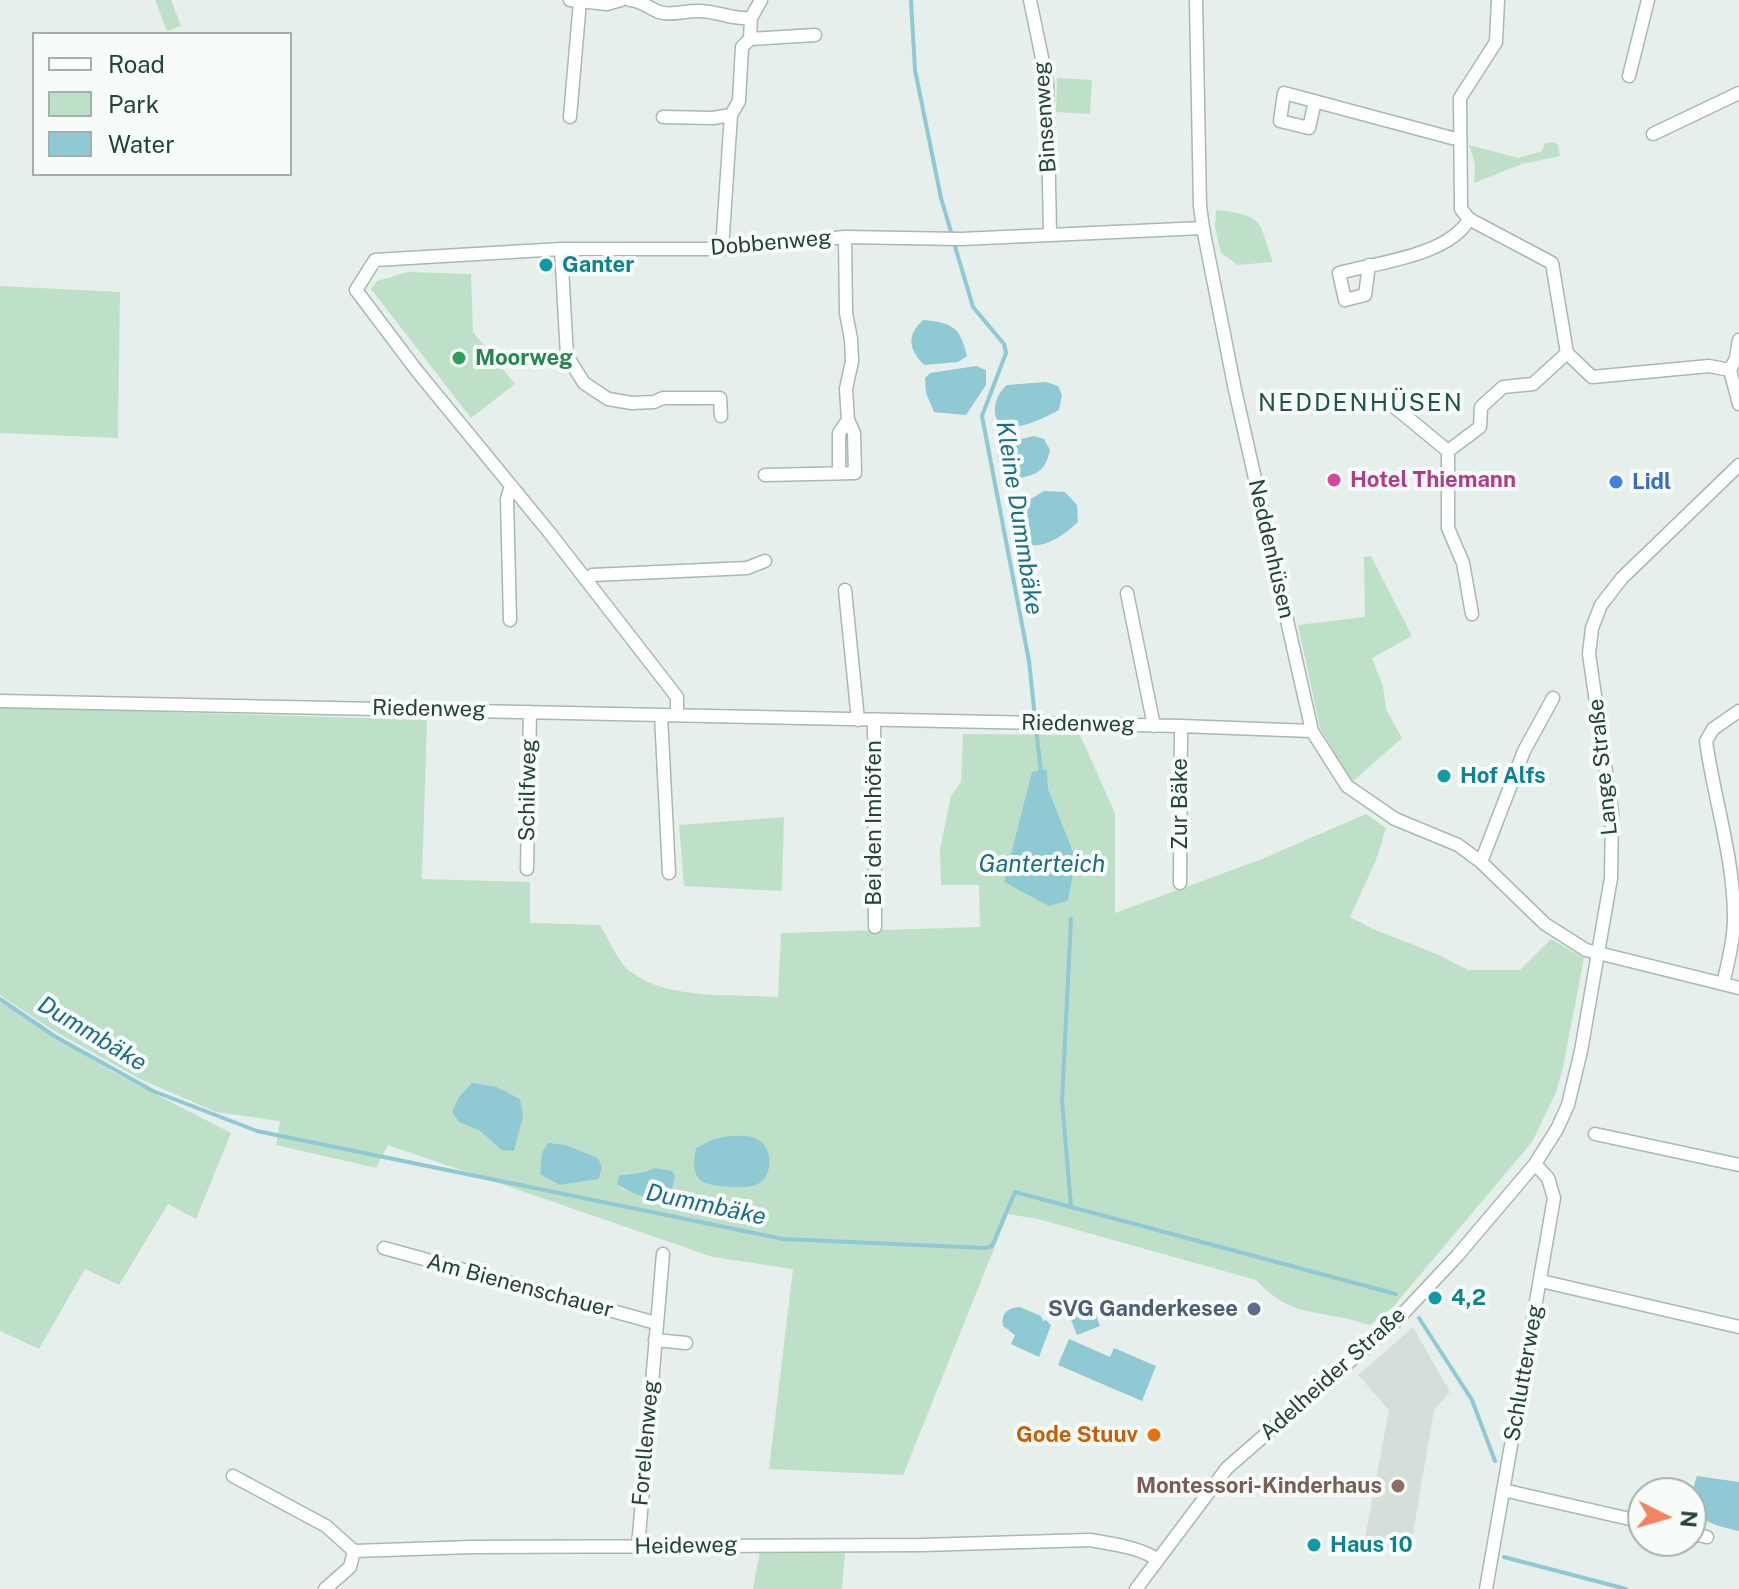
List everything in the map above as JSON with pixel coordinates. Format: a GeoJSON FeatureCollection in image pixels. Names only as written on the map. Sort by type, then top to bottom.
{"type":"FeatureCollection","features":[{"type":"Feature","properties":{"kind":"street"},"geometry":{"type":"LineString","coordinates":[[570,117],[575,1],[607,4],[621,0]]}},
{"type":"Feature","properties":{"kind":"street"},"geometry":{"type":"LineString","coordinates":[[630,0],[647,3],[658,12],[678,14],[695,11],[719,13],[734,20],[751,18]]}},
{"type":"Feature","properties":{"kind":"street"},"geometry":{"type":"LineString","coordinates":[[750,39],[751,18],[761,0]]}},
{"type":"Feature","properties":{"kind":"street","name":"Binsenweg"},"geometry":{"type":"LineString","coordinates":[[1030,0],[1047,82],[1050,234]]}},
{"type":"Feature","properties":{"kind":"street","name":"Neddenhüsen"},"geometry":{"type":"LineString","coordinates":[[1196,0],[1203,228],[1235,390],[1312,731],[1347,786],[1395,819],[1458,845],[1481,862],[1545,924],[1569,940],[1598,954],[1739,988]]}},
{"type":"Feature","properties":{"kind":"street"},"geometry":{"type":"LineString","coordinates":[[1498,0],[1496,42],[1460,98],[1461,209],[1469,219],[1552,263],[1567,353],[1592,377],[1709,366],[1730,370]]}},
{"type":"Feature","properties":{"kind":"street"},"geometry":{"type":"LineString","coordinates":[[1629,76],[1648,0]]}},
{"type":"Feature","properties":{"kind":"street"},"geometry":{"type":"LineString","coordinates":[[722,249],[731,115],[739,101],[742,47],[750,39],[815,35]]}},
{"type":"Feature","properties":{"kind":"street"},"geometry":{"type":"LineString","coordinates":[[1653,134],[1739,93]]}},
{"type":"Feature","properties":{"kind":"street"},"geometry":{"type":"LineString","coordinates":[[1315,101],[1459,138]]}},
{"type":"Feature","properties":{"kind":"street"},"geometry":{"type":"LineString","coordinates":[[663,117],[713,118],[731,115]]}},
{"type":"Feature","properties":{"kind":"street"},"geometry":{"type":"LineString","coordinates":[[1369,265],[1430,249],[1463,230],[1469,219]]}},
{"type":"Feature","properties":{"kind":"street","name":"Dobbenweg"},"geometry":{"type":"LineString","coordinates":[[511,486],[356,290],[375,260],[561,249],[722,249],[845,237],[961,239],[1203,228]]}},
{"type":"Feature","properties":{"kind":"street"},"geometry":{"type":"LineString","coordinates":[[765,475],[855,473],[854,433],[848,420],[846,389],[852,361],[846,313],[845,237]]}},
{"type":"Feature","properties":{"kind":"street"},"geometry":{"type":"LineString","coordinates":[[561,249],[567,356],[584,383],[608,399],[632,403],[654,402],[663,398],[720,398],[721,416]]}},
{"type":"Feature","properties":{"kind":"street"},"geometry":{"type":"LineString","coordinates":[[1739,340],[1730,370],[1739,404]]}},
{"type":"Feature","properties":{"kind":"street"},"geometry":{"type":"LineString","coordinates":[[1448,451],[1480,427],[1481,407],[1503,387],[1533,384],[1567,353]]}},
{"type":"Feature","properties":{"kind":"street"},"geometry":{"type":"LineString","coordinates":[[1397,409],[1448,451]]}},
{"type":"Feature","properties":{"kind":"street"},"geometry":{"type":"LineString","coordinates":[[1448,451],[1448,528],[1463,563],[1472,614]]}},
{"type":"Feature","properties":{"kind":"street","name":"Lange Straße"},"geometry":{"type":"LineString","coordinates":[[1535,1164],[1568,1105],[1581,1051],[1611,878],[1612,813],[1589,654],[1592,628],[1601,605],[1622,578],[1739,465]]}},
{"type":"Feature","properties":{"kind":"street"},"geometry":{"type":"LineString","coordinates":[[511,486],[677,697],[677,715]]}},
{"type":"Feature","properties":{"kind":"street"},"geometry":{"type":"LineString","coordinates":[[510,620],[507,499],[511,486]]}},
{"type":"Feature","properties":{"kind":"street"},"geometry":{"type":"LineString","coordinates":[[586,580],[592,575],[747,568],[765,561]]}},
{"type":"Feature","properties":{"kind":"street"},"geometry":{"type":"LineString","coordinates":[[845,590],[858,720]]}},
{"type":"Feature","properties":{"kind":"street","name":"Riedenweg"},"geometry":{"type":"LineString","coordinates":[[1127,593],[1154,726]]}},
{"type":"Feature","properties":{"kind":"street"},"geometry":{"type":"LineString","coordinates":[[1481,862],[1524,751],[1553,698]]}},
{"type":"Feature","properties":{"kind":"street","name":"Riedenweg"},"geometry":{"type":"LineString","coordinates":[[0,701],[1312,731]]}},
{"type":"Feature","properties":{"kind":"street"},"geometry":{"type":"LineString","coordinates":[[1723,984],[1734,917],[1727,850],[1706,741],[1713,729],[1739,711]]}},
{"type":"Feature","properties":{"kind":"street","name":"Schilfweg"},"geometry":{"type":"LineString","coordinates":[[527,869],[530,712]]}},
{"type":"Feature","properties":{"kind":"street"},"geometry":{"type":"LineString","coordinates":[[661,715],[669,873]]}},
{"type":"Feature","properties":{"kind":"street","name":"Bei den Imhöfen"},"geometry":{"type":"LineString","coordinates":[[874,720],[875,927]]}},
{"type":"Feature","properties":{"kind":"street","name":"Zur Bäke"},"geometry":{"type":"LineString","coordinates":[[1180,883],[1181,726]]}},
{"type":"Feature","properties":{"kind":"street"},"geometry":{"type":"LineString","coordinates":[[1595,1134],[1739,1165]]}},
{"type":"Feature","properties":{"kind":"street","name":"Schlutterweg"},"geometry":{"type":"LineString","coordinates":[[1486,1589],[1554,1192],[1544,1170],[1535,1164]]}},
{"type":"Feature","properties":{"kind":"street","name":"Adelheider Straße"},"geometry":{"type":"LineString","coordinates":[[1136,1589],[1227,1468],[1396,1321],[1457,1256],[1535,1164]]}},
{"type":"Feature","properties":{"kind":"street","name":"Am Bienenschauer"},"geometry":{"type":"LineString","coordinates":[[384,1248],[656,1323]]}},
{"type":"Feature","properties":{"kind":"street","name":"Forellenweg"},"geometry":{"type":"LineString","coordinates":[[638,1547],[663,1254]]}},
{"type":"Feature","properties":{"kind":"street"},"geometry":{"type":"LineString","coordinates":[[1541,1281],[1739,1327]]}},
{"type":"Feature","properties":{"kind":"street"},"geometry":{"type":"LineString","coordinates":[[655,1340],[686,1343]]}},
{"type":"Feature","properties":{"kind":"street"},"geometry":{"type":"LineString","coordinates":[[233,1476],[326,1526],[354,1551],[350,1567],[325,1589]]}},
{"type":"Feature","properties":{"kind":"street"},"geometry":{"type":"LineString","coordinates":[[1503,1490],[1627,1518]]}},
{"type":"Feature","properties":{"kind":"street","name":"Heideweg"},"geometry":{"type":"LineString","coordinates":[[354,1551],[472,1547],[921,1545],[1090,1540],[1114,1544],[1158,1560]]}},
{"type":"Feature","properties":{"kind":"shaded area","name":"Montessori-Kinderhaus"},"geometry":{"type":"Polygon","coordinates":[[[1413,1327],[1450,1392],[1434,1410],[1410,1551],[1364,1543],[1389,1410],[1358,1375],[1413,1327]]]}},
{"type":"Feature","properties":{"kind":"green space"},"geometry":{"type":"Polygon","coordinates":[[[155,0],[171,0],[181,26],[167,31],[155,0]]]}},
{"type":"Feature","properties":{"kind":"green space"},"geometry":{"type":"Polygon","coordinates":[[[1057,78],[1092,80],[1090,114],[1056,112],[1057,78]]]}},
{"type":"Feature","properties":{"kind":"green space"},"geometry":{"type":"Polygon","coordinates":[[[1545,143],[1558,145],[1560,156],[1522,164],[1474,183],[1475,164],[1469,145],[1518,158],[1542,151],[1545,143]]]}},
{"type":"Feature","properties":{"kind":"green space"},"geometry":{"type":"Polygon","coordinates":[[[1216,210],[1243,214],[1257,222],[1273,262],[1238,265],[1221,253],[1215,227],[1216,210]]]}},
{"type":"Feature","properties":{"kind":"green space","name":"Moorweg"},"geometry":{"type":"Polygon","coordinates":[[[408,272],[471,274],[473,332],[515,384],[471,418],[371,289],[377,281],[408,272]]]}},
{"type":"Feature","properties":{"kind":"green space"},"geometry":{"type":"Polygon","coordinates":[[[0,286],[120,292],[118,438],[0,433],[0,286]]]}},
{"type":"Feature","properties":{"kind":"green space"},"geometry":{"type":"Polygon","coordinates":[[[1371,556],[1412,636],[1372,658],[1383,686],[1386,709],[1402,738],[1352,782],[1320,728],[1298,625],[1365,617],[1364,557],[1371,556]]]}},
{"type":"Feature","properties":{"kind":"green space"},"geometry":{"type":"Polygon","coordinates":[[[0,707],[427,720],[422,879],[530,882],[530,923],[600,925],[626,968],[646,981],[681,991],[778,997],[781,933],[980,927],[979,885],[941,885],[940,849],[951,796],[961,782],[963,734],[1080,735],[1115,813],[1115,913],[1262,859],[1366,814],[1386,828],[1376,860],[1350,917],[1468,970],[1520,970],[1551,939],[1584,958],[1562,1072],[1532,1142],[1393,1307],[1370,1325],[1294,1307],[1256,1280],[1038,1219],[1008,1214],[903,1475],[769,1469],[793,1269],[713,1257],[388,1145],[376,1168],[276,1145],[280,1121],[216,1112],[140,1079],[51,1029],[0,995],[0,707]],[[1047,769],[1032,772],[1049,906],[1068,901],[1076,859],[1048,789],[1047,769]],[[497,1087],[479,1130],[501,1150],[520,1099],[497,1087]],[[566,1145],[547,1176],[560,1185],[599,1179],[602,1167],[598,1158],[566,1145]],[[628,1173],[620,1176],[617,1185],[624,1190],[645,1173],[628,1173]]]}},
{"type":"Feature","properties":{"kind":"green space"},"geometry":{"type":"Polygon","coordinates":[[[784,817],[782,891],[684,886],[679,825],[784,817]]]}},
{"type":"Feature","properties":{"kind":"green space"},"geometry":{"type":"Polygon","coordinates":[[[0,1002],[111,1071],[231,1133],[196,1219],[168,1204],[119,1285],[85,1269],[39,1349],[0,1331],[0,1002]]]}},
{"type":"Feature","properties":{"kind":"green space"},"geometry":{"type":"Polygon","coordinates":[[[760,1551],[845,1552],[842,1589],[753,1589],[760,1551]]]}},
{"type":"Feature","properties":{"kind":"water"},"geometry":{"type":"Polygon","coordinates":[[[923,320],[948,325],[958,332],[967,356],[958,362],[924,365],[915,353],[912,342],[914,332],[923,320]]]}},
{"type":"Feature","properties":{"kind":"water"},"geometry":{"type":"Polygon","coordinates":[[[976,366],[986,370],[986,385],[966,415],[934,412],[926,393],[925,378],[930,373],[976,366]]]}},
{"type":"Feature","properties":{"kind":"water"},"geometry":{"type":"Polygon","coordinates":[[[1046,382],[1058,386],[1062,395],[1059,410],[1013,427],[998,422],[995,405],[1007,385],[1046,382]]]}},
{"type":"Feature","properties":{"kind":"water"},"geometry":{"type":"Polygon","coordinates":[[[1034,436],[1044,439],[1050,450],[1045,465],[1036,473],[1008,480],[1006,469],[998,462],[997,445],[1034,436]]]}},
{"type":"Feature","properties":{"kind":"water"},"geometry":{"type":"Polygon","coordinates":[[[1044,491],[1065,492],[1077,505],[1078,522],[1056,539],[1041,545],[1014,541],[1010,523],[1029,500],[1044,491]]]}},
{"type":"Feature","properties":{"kind":"water","name":"Ganterteich"},"geometry":{"type":"Polygon","coordinates":[[[1047,769],[1048,789],[1076,859],[1068,901],[1049,906],[1004,882],[1032,772],[1047,769]]]}},
{"type":"Feature","properties":{"kind":"water"},"geometry":{"type":"Polygon","coordinates":[[[472,1083],[497,1087],[520,1099],[523,1116],[514,1151],[501,1150],[479,1130],[459,1122],[452,1112],[459,1097],[472,1083]]]}},
{"type":"Feature","properties":{"kind":"water"},"geometry":{"type":"Polygon","coordinates":[[[729,1136],[753,1137],[764,1145],[770,1163],[766,1175],[758,1184],[743,1187],[714,1185],[697,1176],[694,1160],[696,1148],[729,1136]]]}},
{"type":"Feature","properties":{"kind":"water"},"geometry":{"type":"Polygon","coordinates":[[[548,1143],[566,1145],[598,1158],[602,1167],[599,1179],[560,1185],[540,1174],[542,1153],[548,1143]]]}},
{"type":"Feature","properties":{"kind":"water"},"geometry":{"type":"Polygon","coordinates":[[[654,1168],[672,1171],[675,1176],[669,1203],[617,1185],[619,1176],[654,1168]]]}},
{"type":"Feature","properties":{"kind":"water"},"geometry":{"type":"Polygon","coordinates":[[[1091,1302],[1100,1326],[1077,1335],[1068,1312],[1091,1302]]]}},
{"type":"Feature","properties":{"kind":"water"},"geometry":{"type":"Polygon","coordinates":[[[1020,1307],[1041,1316],[1051,1325],[1039,1357],[1011,1344],[1015,1335],[1003,1326],[1006,1312],[1020,1307]]]}},
{"type":"Feature","properties":{"kind":"water"},"geometry":{"type":"Polygon","coordinates":[[[1069,1339],[1110,1357],[1114,1348],[1156,1366],[1142,1401],[1058,1365],[1069,1339]]]}},
{"type":"Feature","properties":{"kind":"water"},"geometry":{"type":"Polygon","coordinates":[[[1707,1477],[1739,1482],[1739,1531],[1707,1521],[1707,1477]]]}},
{"type":"Feature","properties":{"kind":"waterway","name":"Kleine Dummbäke"},"geometry":{"type":"LineString","coordinates":[[911,0],[915,70],[941,198],[952,235]]}},
{"type":"Feature","properties":{"kind":"waterway","name":"Kleine Dummbäke"},"geometry":{"type":"LineString","coordinates":[[954,243],[973,307],[1004,344],[1006,353],[982,416],[1029,661],[1035,718]]}},
{"type":"Feature","properties":{"kind":"waterway","name":"Kleine Dummbäke"},"geometry":{"type":"LineString","coordinates":[[1036,728],[1041,773]]}},
{"type":"Feature","properties":{"kind":"waterway","name":"Kleine Dummbäke"},"geometry":{"type":"LineString","coordinates":[[1071,919],[1062,1101],[1071,1206]]}},
{"type":"Feature","properties":{"kind":"waterway","name":"Dummbäke"},"geometry":{"type":"LineString","coordinates":[[0,999],[56,1037],[153,1091],[257,1131],[783,1239],[985,1248],[992,1246],[1015,1192],[1396,1294]]}},
{"type":"Feature","properties":{"kind":"waterway","name":"Dummbäke"},"geometry":{"type":"LineString","coordinates":[[1419,1318],[1472,1400],[1495,1461]]}},
{"type":"Feature","properties":{"kind":"waterway","name":"Dummbäke"},"geometry":{"type":"LineString","coordinates":[[1504,1557],[1626,1589]]}},
{"type":"Feature","properties":{"kind":"place","name":"Ganter"},"geometry":{"type":"Point","coordinates":[546,265]}},
{"type":"Feature","properties":{"kind":"place","name":"Moorweg"},"geometry":{"type":"Point","coordinates":[459,358]}},
{"type":"Feature","properties":{"kind":"place","name":"Hotel Thiemann"},"geometry":{"type":"Point","coordinates":[1334,480]}},
{"type":"Feature","properties":{"kind":"place","name":"Lidl"},"geometry":{"type":"Point","coordinates":[1616,482]}},
{"type":"Feature","properties":{"kind":"place","name":"Hof Alfs"},"geometry":{"type":"Point","coordinates":[1444,776]}},
{"type":"Feature","properties":{"kind":"place","name":"4,2"},"geometry":{"type":"Point","coordinates":[1435,1298]}},
{"type":"Feature","properties":{"kind":"place","name":"SVG Ganderkesee"},"geometry":{"type":"Point","coordinates":[1254,1309]}},
{"type":"Feature","properties":{"kind":"place","name":"Gode Stuuv"},"geometry":{"type":"Point","coordinates":[1154,1435]}},
{"type":"Feature","properties":{"kind":"place","name":"Montessori-Kinderhaus"},"geometry":{"type":"Point","coordinates":[1398,1486]}},
{"type":"Feature","properties":{"kind":"place","name":"Haus 10"},"geometry":{"type":"Point","coordinates":[1314,1545]}},
{"type":"Feature","properties":{"kind":"district","name":"NEDDENHÜSEN"},"geometry":{"type":"Point","coordinates":[1361,404]}}]}
